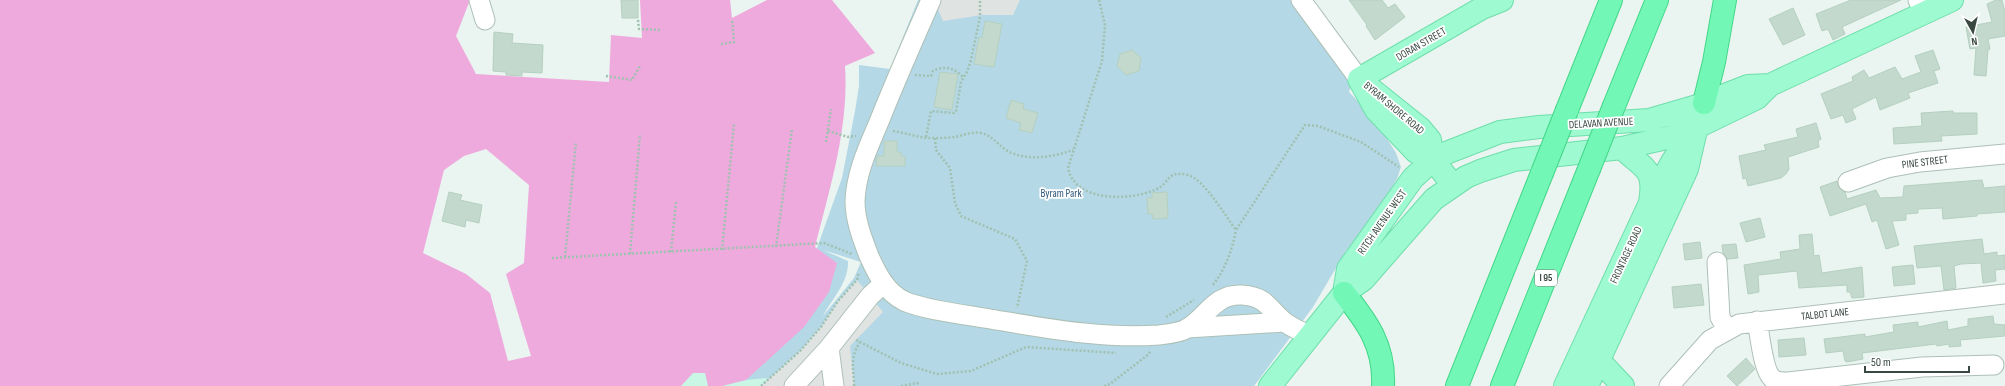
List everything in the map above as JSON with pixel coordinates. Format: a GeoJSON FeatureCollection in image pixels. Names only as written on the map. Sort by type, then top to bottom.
{"type":"FeatureCollection","features":[{"type":"Feature","properties":{"kind":"highway"},"geometry":{"type":"LineString","coordinates":[[1457,386],[1611,0]]}},
{"type":"Feature","properties":{"kind":"highway","name":"I 95"},"geometry":{"type":"LineString","coordinates":[[1502,386],[1657,0]]}},
{"type":"Feature","properties":{"kind":"highway"},"geometry":{"type":"LineString","coordinates":[[1704,103],[1714,62],[1725,0]]}},
{"type":"Feature","properties":{"kind":"highway"},"geometry":{"type":"LineString","coordinates":[[1344,292],[1368,322],[1382,366],[1384,386]]}},
{"type":"Feature","properties":{"kind":"main road","name":"DORAN STREET"},"geometry":{"type":"LineString","coordinates":[[1359,79],[1485,4],[1502,0]]}},
{"type":"Feature","properties":{"kind":"main road","name":"DELAVAN AVENUE"},"geometry":{"type":"LineString","coordinates":[[1453,185],[1480,171],[1514,160],[1622,148],[1655,141],[1695,128],[1756,98],[1770,85],[1921,6],[1952,0]]}},
{"type":"Feature","properties":{"kind":"main road","name":"BYRAM SHORE ROAD"},"geometry":{"type":"LineString","coordinates":[[1359,79],[1386,99],[1420,128],[1430,140],[1433,160]]}},
{"type":"Feature","properties":{"kind":"main road","name":"DELAVAN AVENUE"},"geometry":{"type":"LineString","coordinates":[[1433,160],[1469,142],[1500,132],[1539,127],[1632,122],[1671,115],[1748,86],[1770,85]]}},
{"type":"Feature","properties":{"kind":"main road","name":"FRONTAGE ROAD"},"geometry":{"type":"LineString","coordinates":[[1587,386],[1687,169],[1695,128],[1704,103]]}},
{"type":"Feature","properties":{"kind":"main road","name":"FRONTAGE ROAD"},"geometry":{"type":"LineString","coordinates":[[1565,386],[1649,205],[1672,162],[1695,128]]}},
{"type":"Feature","properties":{"kind":"main road"},"geometry":{"type":"LineString","coordinates":[[1622,148],[1640,162],[1649,174],[1652,181],[1649,205]]}},
{"type":"Feature","properties":{"kind":"main road"},"geometry":{"type":"LineString","coordinates":[[1433,160],[1453,185]]}},
{"type":"Feature","properties":{"kind":"main road","name":"RITCH AVENUE WEST"},"geometry":{"type":"LineString","coordinates":[[1344,292],[1348,269],[1413,178],[1433,160]]}},
{"type":"Feature","properties":{"kind":"main road","name":"RITCH AVENUE WEST"},"geometry":{"type":"LineString","coordinates":[[1270,386],[1344,292],[1362,280],[1434,199],[1453,185]]}},
{"type":"Feature","properties":{"kind":"main road"},"geometry":{"type":"LineString","coordinates":[[1584,343],[1599,362],[1623,386]]}},
{"type":"Feature","properties":{"kind":"street"},"geometry":{"type":"LineString","coordinates":[[479,0],[484,20]]}},
{"type":"Feature","properties":{"kind":"street"},"geometry":{"type":"LineString","coordinates":[[931,0],[899,72],[859,170],[855,200],[856,217],[864,255],[884,284],[894,295],[905,301],[939,310],[1088,334],[1117,336],[1160,335],[1187,328],[1285,322]]}},
{"type":"Feature","properties":{"kind":"street","name":"BYRAM SHORE ROAD"},"geometry":{"type":"LineString","coordinates":[[1301,0],[1359,79]]}},
{"type":"Feature","properties":{"kind":"street","name":"PINE STREET"},"geometry":{"type":"LineString","coordinates":[[1848,182],[1887,168],[1913,163],[2005,154]]}},
{"type":"Feature","properties":{"kind":"street"},"geometry":{"type":"LineString","coordinates":[[1717,262],[1720,317],[1727,330]]}},
{"type":"Feature","properties":{"kind":"street"},"geometry":{"type":"LineString","coordinates":[[794,386],[829,348],[870,296],[884,284]]}},
{"type":"Feature","properties":{"kind":"street","name":"TALBOT LANE"},"geometry":{"type":"LineString","coordinates":[[1669,386],[1710,340],[1738,324],[2005,294]]}},
{"type":"Feature","properties":{"kind":"street"},"geometry":{"type":"LineString","coordinates":[[1187,328],[1215,303],[1227,296],[1240,295],[1252,296],[1267,303],[1285,322],[1310,335]]}},
{"type":"Feature","properties":{"kind":"street"},"geometry":{"type":"LineString","coordinates":[[1757,321],[1766,368],[1771,378],[1776,381],[1788,382],[1922,367],[1994,365]]}},
{"type":"Feature","properties":{"kind":"street"},"geometry":{"type":"LineString","coordinates":[[829,348],[834,386]]}},
{"type":"Feature","properties":{"kind":"path"},"geometry":{"type":"LineString","coordinates":[[926,137],[931,111],[949,114],[956,111],[963,77],[968,72],[971,60],[980,17],[980,0]]}},
{"type":"Feature","properties":{"kind":"path"},"geometry":{"type":"LineString","coordinates":[[1100,0],[1105,25],[1102,61],[1068,168],[1070,178],[1082,189],[1100,195],[1118,198],[1157,189],[1168,177],[1177,174],[1189,175],[1203,186],[1236,230],[1305,125],[1318,126],[1361,142],[1399,168]]}},
{"type":"Feature","properties":{"kind":"path"},"geometry":{"type":"LineString","coordinates":[[721,44],[734,42],[732,18]]}},
{"type":"Feature","properties":{"kind":"path"},"geometry":{"type":"LineString","coordinates":[[638,20],[639,29],[660,30]]}},
{"type":"Feature","properties":{"kind":"path"},"geometry":{"type":"LineString","coordinates":[[606,76],[632,80],[640,66]]}},
{"type":"Feature","properties":{"kind":"path"},"geometry":{"type":"LineString","coordinates":[[899,72],[931,76],[933,71],[938,68],[946,68],[958,71],[963,77]]}},
{"type":"Feature","properties":{"kind":"path"},"geometry":{"type":"LineString","coordinates":[[826,142],[831,109]]}},
{"type":"Feature","properties":{"kind":"path"},"geometry":{"type":"LineString","coordinates":[[722,250],[734,124]]}},
{"type":"Feature","properties":{"kind":"path"},"geometry":{"type":"LineString","coordinates":[[776,247],[792,129]]}},
{"type":"Feature","properties":{"kind":"path"},"geometry":{"type":"LineString","coordinates":[[828,131],[848,137],[873,135],[893,131],[935,138],[954,138],[969,133],[981,133],[996,139],[1006,150],[1034,157],[1048,157],[1073,150]]}},
{"type":"Feature","properties":{"kind":"path"},"geometry":{"type":"LineString","coordinates":[[630,254],[640,134]]}},
{"type":"Feature","properties":{"kind":"path"},"geometry":{"type":"LineString","coordinates":[[935,138],[936,150],[950,168],[954,203],[961,216],[1015,239],[1027,261],[1014,323]]}},
{"type":"Feature","properties":{"kind":"path"},"geometry":{"type":"LineString","coordinates":[[565,257],[576,142]]}},
{"type":"Feature","properties":{"kind":"path"},"geometry":{"type":"LineString","coordinates":[[671,252],[676,202]]}},
{"type":"Feature","properties":{"kind":"path"},"geometry":{"type":"LineString","coordinates":[[552,258],[722,250],[824,243],[864,255],[857,280],[838,301],[821,327],[800,351],[761,386]]}},
{"type":"Feature","properties":{"kind":"path"},"geometry":{"type":"LineString","coordinates":[[842,331],[901,363],[937,374],[971,371],[1026,347],[1119,353]]}},
{"type":"Feature","properties":{"kind":"path"},"geometry":{"type":"LineString","coordinates":[[854,386],[852,363],[853,353],[860,342]]}},
{"type":"Feature","properties":{"kind":"path"},"geometry":{"type":"LineString","coordinates":[[1142,350],[1158,349]]}},
{"type":"Feature","properties":{"kind":"path"},"geometry":{"type":"LineString","coordinates":[[854,382],[857,386]]}},
{"type":"Feature","properties":{"kind":"path"},"geometry":{"type":"LineString","coordinates":[[901,386],[917,383],[919,385]]}},
{"type":"Feature","properties":{"kind":"green space","name":"Byram Park"},"geometry":{"type":"Polygon","coordinates":[[[918,0],[1292,0],[1352,83],[1349,92],[1374,118],[1396,153],[1401,167],[1397,179],[1369,224],[1346,251],[1313,307],[1254,386],[593,386],[810,292],[817,248],[842,178],[859,86],[859,65],[890,69],[918,0]],[[823,250],[848,261],[848,269],[843,283],[823,316],[854,278],[861,262],[823,250]]]}},
{"type":"Feature","properties":{"kind":"sand"},"geometry":{"type":"Polygon","coordinates":[[[687,356],[746,380],[768,378],[761,386],[653,386],[687,356]]]}},
{"type":"Feature","properties":{"kind":"shaded area"},"geometry":{"type":"Polygon","coordinates":[[[0,0],[470,0],[456,36],[476,74],[609,82],[611,35],[642,38],[640,0],[730,0],[732,18],[767,0],[832,0],[875,53],[845,66],[844,112],[841,135],[832,180],[815,247],[837,263],[829,292],[804,327],[746,380],[722,386],[708,386],[705,373],[693,373],[681,386],[0,386],[0,0]],[[486,149],[464,156],[444,170],[423,253],[466,274],[490,293],[508,361],[531,356],[506,274],[524,263],[529,185],[486,149]]]}},
{"type":"Feature","properties":{"kind":"shaded area"},"geometry":{"type":"Polygon","coordinates":[[[939,0],[1020,0],[1013,15],[982,15],[943,21],[937,7],[939,0]]]}},
{"type":"Feature","properties":{"kind":"shaded area"},"geometry":{"type":"Polygon","coordinates":[[[857,280],[883,312],[850,346],[854,382],[853,386],[761,386],[800,351],[821,327],[838,301],[857,280]]]}},
{"type":"Feature","properties":{"kind":"building"},"geometry":{"type":"Polygon","coordinates":[[[621,0],[638,0],[638,18],[622,18],[621,0]]]}},
{"type":"Feature","properties":{"kind":"building"},"geometry":{"type":"Polygon","coordinates":[[[1349,0],[1382,0],[1388,8],[1395,4],[1405,17],[1375,40],[1366,26],[1367,25],[1349,0]]]}},
{"type":"Feature","properties":{"kind":"building"},"geometry":{"type":"Polygon","coordinates":[[[1851,0],[1901,0],[1842,27],[1845,34],[1833,40],[1828,29],[1822,31],[1816,14],[1851,0]]]}},
{"type":"Feature","properties":{"kind":"building"},"geometry":{"type":"Polygon","coordinates":[[[1996,0],[2002,0],[2005,12],[2005,36],[1988,39],[1990,49],[1988,50],[1986,76],[1974,75],[1976,48],[1970,49],[1966,27],[1992,22],[1987,4],[1996,0]]]}},
{"type":"Feature","properties":{"kind":"building"},"geometry":{"type":"Polygon","coordinates":[[[1793,8],[1805,35],[1783,45],[1769,19],[1793,8]]]}},
{"type":"Feature","properties":{"kind":"building"},"geometry":{"type":"Polygon","coordinates":[[[985,21],[1002,24],[994,67],[974,64],[979,37],[982,38],[985,21]]]}},
{"type":"Feature","properties":{"kind":"building"},"geometry":{"type":"Polygon","coordinates":[[[494,32],[513,34],[512,43],[543,45],[542,73],[522,72],[522,76],[506,75],[506,72],[493,71],[494,32]]]}},
{"type":"Feature","properties":{"kind":"building"},"geometry":{"type":"Polygon","coordinates":[[[1132,50],[1141,58],[1139,71],[1126,75],[1117,66],[1120,54],[1132,50]]]}},
{"type":"Feature","properties":{"kind":"building"},"geometry":{"type":"Polygon","coordinates":[[[1933,50],[1940,69],[1934,71],[1938,83],[1908,93],[1910,98],[1880,110],[1876,97],[1852,109],[1856,119],[1846,123],[1843,115],[1831,119],[1821,94],[1853,81],[1852,77],[1864,70],[1869,78],[1895,67],[1902,79],[1921,72],[1915,56],[1933,50]]]}},
{"type":"Feature","properties":{"kind":"building"},"geometry":{"type":"Polygon","coordinates":[[[940,72],[958,74],[952,110],[934,107],[940,72]]]}},
{"type":"Feature","properties":{"kind":"building"},"geometry":{"type":"Polygon","coordinates":[[[1011,100],[1024,104],[1023,109],[1038,113],[1032,133],[1019,130],[1021,123],[1006,118],[1011,100]]]}},
{"type":"Feature","properties":{"kind":"building"},"geometry":{"type":"Polygon","coordinates":[[[1953,111],[1953,113],[1977,113],[1977,134],[1941,136],[1942,141],[1894,144],[1893,128],[1922,126],[1921,113],[1953,111]]]}},
{"type":"Feature","properties":{"kind":"building"},"geometry":{"type":"Polygon","coordinates":[[[1816,123],[1821,139],[1818,141],[1819,147],[1788,157],[1789,170],[1781,178],[1748,186],[1746,178],[1743,179],[1739,156],[1766,150],[1764,145],[1798,137],[1796,129],[1816,123]]]}},
{"type":"Feature","properties":{"kind":"building"},"geometry":{"type":"Polygon","coordinates":[[[884,141],[897,141],[897,152],[901,152],[901,156],[905,156],[905,166],[876,166],[877,156],[884,156],[884,141]]]}},
{"type":"Feature","properties":{"kind":"building"},"geometry":{"type":"Polygon","coordinates":[[[1982,180],[1984,188],[2005,186],[2005,212],[1943,219],[1942,208],[1918,209],[1918,213],[1906,214],[1906,220],[1892,221],[1899,245],[1886,249],[1877,220],[1872,222],[1866,204],[1830,216],[1820,187],[1837,181],[1838,186],[1845,192],[1847,199],[1876,190],[1880,198],[1903,197],[1904,186],[1982,180]]]}},
{"type":"Feature","properties":{"kind":"building"},"geometry":{"type":"Polygon","coordinates":[[[449,192],[462,195],[460,200],[482,205],[479,223],[466,220],[465,227],[442,221],[449,192]]]}},
{"type":"Feature","properties":{"kind":"building"},"geometry":{"type":"Polygon","coordinates":[[[1167,192],[1168,218],[1153,219],[1153,214],[1148,214],[1147,198],[1152,198],[1152,193],[1167,192]]]}},
{"type":"Feature","properties":{"kind":"building"},"geometry":{"type":"Polygon","coordinates":[[[1760,218],[1765,237],[1746,242],[1740,223],[1760,218]]]}},
{"type":"Feature","properties":{"kind":"building"},"geometry":{"type":"Polygon","coordinates":[[[1812,234],[1814,256],[1819,255],[1822,273],[1862,267],[1864,297],[1852,298],[1850,292],[1847,292],[1847,285],[1799,288],[1797,271],[1758,275],[1759,292],[1748,294],[1744,265],[1781,259],[1780,252],[1800,249],[1799,235],[1812,234]]]}},
{"type":"Feature","properties":{"kind":"building"},"geometry":{"type":"Polygon","coordinates":[[[1982,239],[1984,254],[1997,252],[1997,256],[2005,255],[2005,269],[1995,270],[1996,281],[1983,283],[1981,263],[1961,264],[1954,266],[1956,288],[1944,290],[1941,266],[1917,268],[1914,246],[1982,239]]]}},
{"type":"Feature","properties":{"kind":"building"},"geometry":{"type":"Polygon","coordinates":[[[1700,242],[1702,258],[1685,260],[1683,244],[1700,242]]]}},
{"type":"Feature","properties":{"kind":"building"},"geometry":{"type":"Polygon","coordinates":[[[1736,244],[1738,258],[1727,259],[1723,253],[1722,245],[1736,244]]]}},
{"type":"Feature","properties":{"kind":"building"},"geometry":{"type":"Polygon","coordinates":[[[1913,265],[1915,284],[1894,286],[1892,267],[1913,265]]]}},
{"type":"Feature","properties":{"kind":"building"},"geometry":{"type":"Polygon","coordinates":[[[1701,284],[1704,305],[1674,308],[1672,287],[1701,284]]]}},
{"type":"Feature","properties":{"kind":"building"},"geometry":{"type":"Polygon","coordinates":[[[1993,316],[1994,324],[2005,325],[2005,336],[1960,340],[1961,346],[1949,347],[1949,344],[1937,346],[1936,344],[1862,353],[1863,359],[1847,362],[1845,361],[1843,351],[1826,353],[1824,339],[1865,334],[1865,337],[1894,332],[1893,325],[1918,322],[1918,327],[1947,321],[1948,330],[1968,326],[1968,319],[1993,316]]]}},
{"type":"Feature","properties":{"kind":"building"},"geometry":{"type":"Polygon","coordinates":[[[1804,338],[1806,355],[1779,357],[1778,340],[1804,338]]]}},
{"type":"Feature","properties":{"kind":"building"},"geometry":{"type":"Polygon","coordinates":[[[1746,358],[1755,369],[1737,386],[1727,376],[1746,358]]]}}]}
